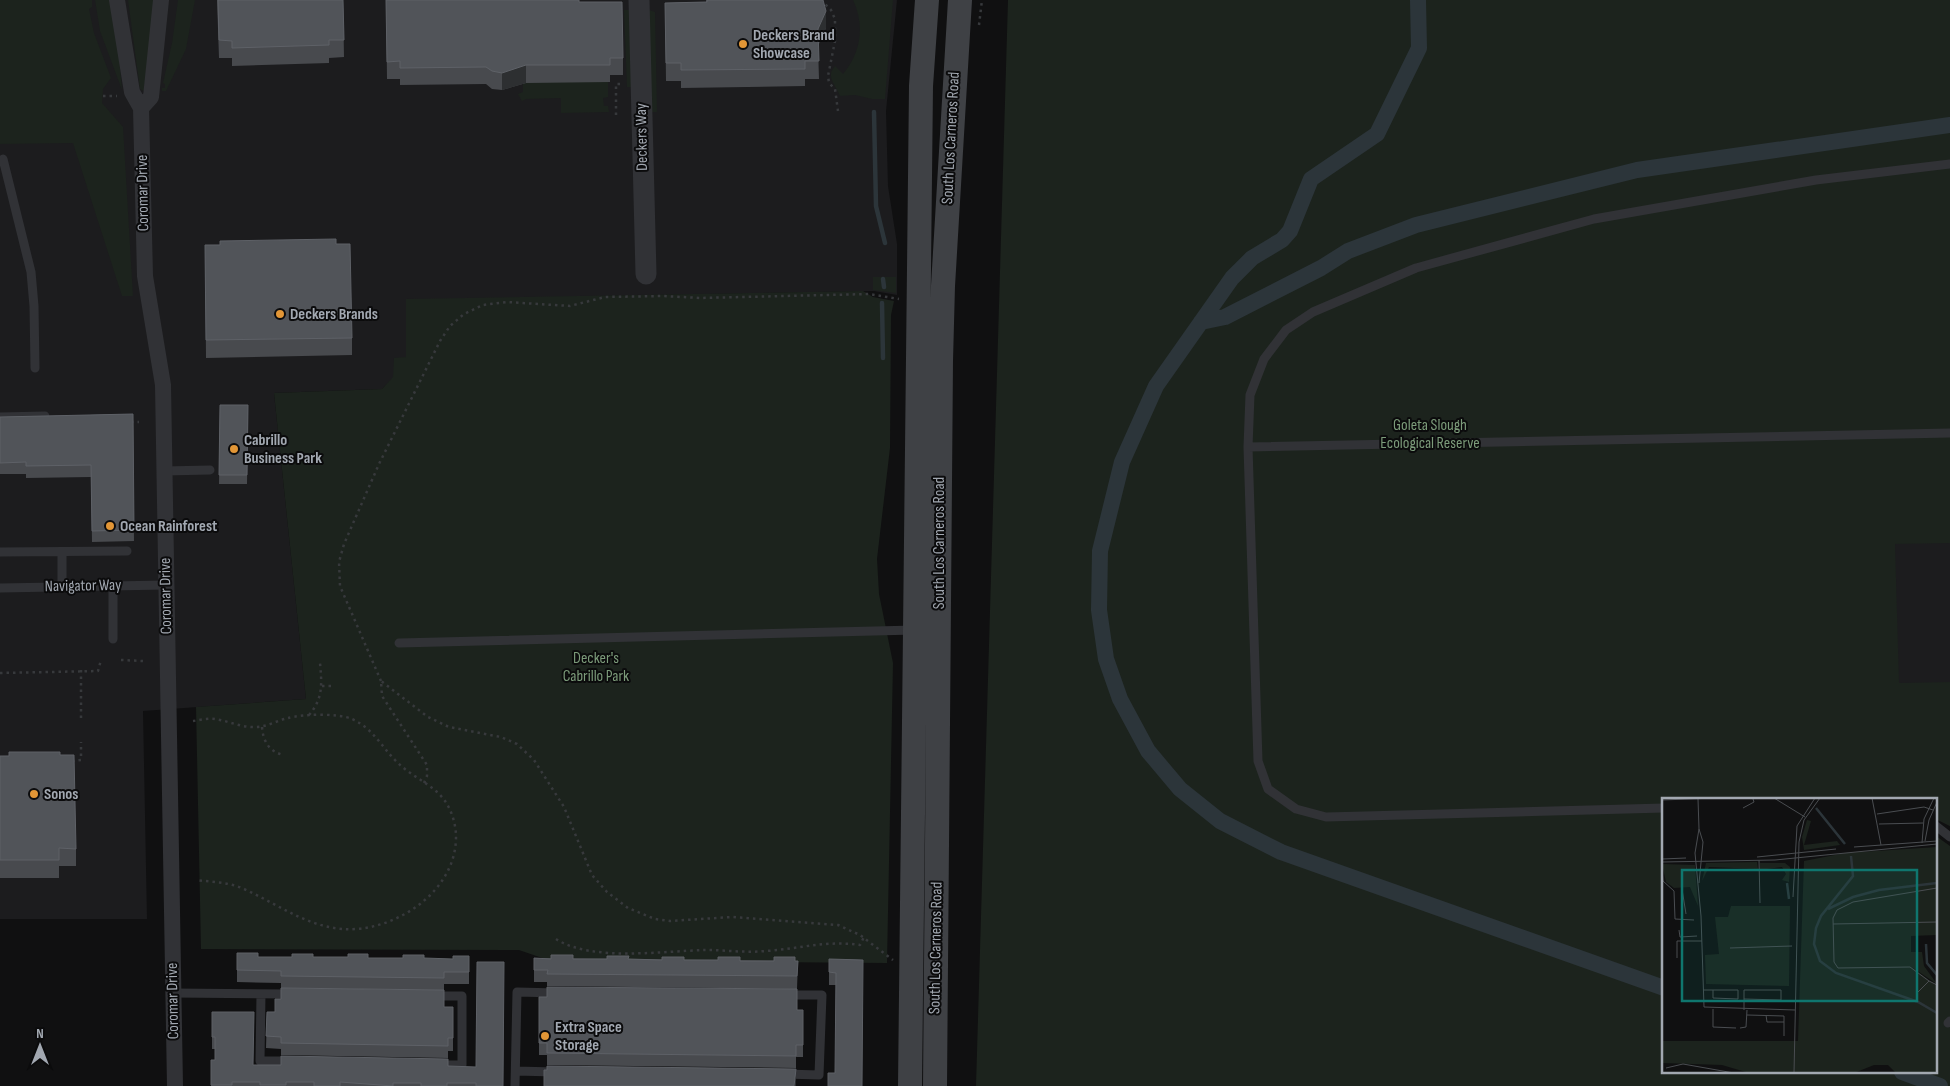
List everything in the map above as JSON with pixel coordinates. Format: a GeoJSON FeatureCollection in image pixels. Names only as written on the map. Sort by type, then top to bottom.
{"type":"FeatureCollection","features":[{"type":"Feature","properties":{"kind":"main road","name":"South Los Carneros Road"},"geometry":{"type":"LineString","coordinates":[[910,1086],[920,365],[921,86],[927,0]]}},
{"type":"Feature","properties":{"kind":"main road","name":"South Los Carneros Road"},"geometry":{"type":"LineString","coordinates":[[935,1086],[940,361],[943,276],[960,0]]}},
{"type":"Feature","properties":{"kind":"street","name":"Coromar Drive"},"geometry":{"type":"LineString","coordinates":[[117,0],[132,92],[142,108],[145,276],[163,385],[175,1086]]}},
{"type":"Feature","properties":{"kind":"street","name":"Coromar Drive"},"geometry":{"type":"LineString","coordinates":[[142,108],[151,96],[162,0]]}},
{"type":"Feature","properties":{"kind":"street","name":"Deckers Way"},"geometry":{"type":"LineString","coordinates":[[639,0],[646,274]]}},
{"type":"Feature","properties":{"kind":"lane"},"geometry":{"type":"LineString","coordinates":[[3,159],[31,272],[34,306],[35,368]]}},
{"type":"Feature","properties":{"kind":"lane"},"geometry":{"type":"LineString","coordinates":[[1662,808],[1326,817],[1296,809],[1268,789],[1258,761],[1248,447],[1250,395],[1264,358],[1286,330],[1313,312],[1406,272],[1594,219],[1816,180],[1950,164]]}},
{"type":"Feature","properties":{"kind":"lane"},"geometry":{"type":"LineString","coordinates":[[0,416],[57,416]]}},
{"type":"Feature","properties":{"kind":"lane"},"geometry":{"type":"LineString","coordinates":[[1248,447],[1950,433]]}},
{"type":"Feature","properties":{"kind":"lane"},"geometry":{"type":"LineString","coordinates":[[164,471],[210,470]]}},
{"type":"Feature","properties":{"kind":"lane"},"geometry":{"type":"LineString","coordinates":[[0,552],[127,551]]}},
{"type":"Feature","properties":{"kind":"lane"},"geometry":{"type":"LineString","coordinates":[[62,552],[62,587]]}},
{"type":"Feature","properties":{"kind":"lane","name":"Navigator Way"},"geometry":{"type":"LineString","coordinates":[[0,588],[166,585]]}},
{"type":"Feature","properties":{"kind":"lane"},"geometry":{"type":"LineString","coordinates":[[112,586],[112,639]]}},
{"type":"Feature","properties":{"kind":"lane"},"geometry":{"type":"LineString","coordinates":[[399,643],[915,630]]}},
{"type":"Feature","properties":{"kind":"lane"},"geometry":{"type":"LineString","coordinates":[[1938,828],[1950,837]]}},
{"type":"Feature","properties":{"kind":"lane"},"geometry":{"type":"LineString","coordinates":[[515,1086],[517,992],[566,993]]}},
{"type":"Feature","properties":{"kind":"lane"},"geometry":{"type":"LineString","coordinates":[[173,993],[299,994]]}},
{"type":"Feature","properties":{"kind":"lane"},"geometry":{"type":"LineString","coordinates":[[261,994],[260,1061],[299,1062]]}},
{"type":"Feature","properties":{"kind":"lane"},"geometry":{"type":"LineString","coordinates":[[770,1074],[819,1074],[822,996],[773,995]]}},
{"type":"Feature","properties":{"kind":"lane"},"geometry":{"type":"LineString","coordinates":[[423,1064],[462,1065],[462,996],[424,996]]}},
{"type":"Feature","properties":{"kind":"lane"},"geometry":{"type":"LineString","coordinates":[[516,1072],[564,1072]]}},
{"type":"Feature","properties":{"kind":"path"},"geometry":{"type":"LineString","coordinates":[[820,0],[831,10],[835,19],[835,41],[828,76],[829,83],[835,89],[838,111]]}},
{"type":"Feature","properties":{"kind":"path"},"geometry":{"type":"LineString","coordinates":[[103,96],[121,96]]}},
{"type":"Feature","properties":{"kind":"path"},"geometry":{"type":"LineString","coordinates":[[424,784],[427,776],[427,765],[382,696],[381,681],[340,586],[339,562],[344,544],[379,464],[440,341],[450,326],[464,314],[483,305],[507,302],[570,306],[605,297],[662,296],[700,298],[869,294],[899,299]]}},
{"type":"Feature","properties":{"kind":"path"},"geometry":{"type":"LineString","coordinates":[[129,422],[139,422]]}},
{"type":"Feature","properties":{"kind":"path"},"geometry":{"type":"LineString","coordinates":[[0,673],[98,671],[101,660]]}},
{"type":"Feature","properties":{"kind":"path"},"geometry":{"type":"LineString","coordinates":[[120,660],[143,661]]}},
{"type":"Feature","properties":{"kind":"path"},"geometry":{"type":"LineString","coordinates":[[309,715],[317,706],[322,686],[320,664]]}},
{"type":"Feature","properties":{"kind":"path"},"geometry":{"type":"LineString","coordinates":[[81,670],[81,722]]}},
{"type":"Feature","properties":{"kind":"path"},"geometry":{"type":"LineString","coordinates":[[381,681],[428,716],[449,727],[501,737],[517,744],[534,760],[564,807],[592,875],[607,892],[628,908],[655,919],[670,921],[732,917],[838,926],[864,937],[893,961]]}},
{"type":"Feature","properties":{"kind":"path"},"geometry":{"type":"LineString","coordinates":[[322,686],[333,686]]}},
{"type":"Feature","properties":{"kind":"path"},"geometry":{"type":"LineString","coordinates":[[192,721],[213,719],[254,728],[290,717],[309,715],[351,718],[366,727],[384,744],[395,761],[410,775],[445,801],[456,829],[456,846],[448,872],[438,886],[414,908],[399,918],[358,928],[337,929],[316,924],[298,917],[243,888],[196,880]]}},
{"type":"Feature","properties":{"kind":"path"},"geometry":{"type":"LineString","coordinates":[[262,727],[268,746],[284,755]]}},
{"type":"Feature","properties":{"kind":"path"},"geometry":{"type":"LineString","coordinates":[[66,761],[81,760],[81,742]]}},
{"type":"Feature","properties":{"kind":"path"},"geometry":{"type":"LineString","coordinates":[[556,939],[576,949],[590,952],[666,952],[704,950],[765,951],[824,943],[860,945],[864,937]]}},
{"type":"Feature","properties":{"kind":"shaded area"},"geometry":{"type":"Polygon","coordinates":[[[0,0],[897,0],[886,111],[888,186],[897,244],[897,295],[874,291],[600,296],[406,357],[394,377],[382,389],[274,393],[306,699],[143,711],[147,919],[0,919],[0,0]]]}},
{"type":"Feature","properties":{"kind":"shaded area"},"geometry":{"type":"Polygon","coordinates":[[[1950,482],[1950,826],[1938,820],[1938,798],[1892,798],[1880,486],[1950,482]]]}},
{"type":"Feature","properties":{"kind":"green space"},"geometry":{"type":"Polygon","coordinates":[[[0,0],[92,0],[92,7],[89,9],[94,33],[111,78],[103,89],[102,103],[123,127],[133,296],[122,296],[73,143],[0,144],[0,0]]]}},
{"type":"Feature","properties":{"kind":"green space"},"geometry":{"type":"Polygon","coordinates":[[[95,0],[114,0],[122,90],[100,31],[95,0]]]}},
{"type":"Feature","properties":{"kind":"green space"},"geometry":{"type":"Polygon","coordinates":[[[128,0],[156,0],[144,91],[140,89],[128,0]]]}},
{"type":"Feature","properties":{"kind":"green space"},"geometry":{"type":"Polygon","coordinates":[[[178,0],[195,0],[186,49],[166,91],[162,91],[162,88],[165,88],[163,83],[172,43],[178,0]]]}},
{"type":"Feature","properties":{"kind":"green space"},"geometry":{"type":"Polygon","coordinates":[[[853,0],[893,0],[885,99],[872,99],[855,95],[840,96],[832,81],[831,74],[835,66],[843,74],[854,57],[857,48],[860,29],[857,9],[853,0]]]}},
{"type":"Feature","properties":{"kind":"green space","name":"Goleta Slough Ecological Reserve"},"geometry":{"type":"Polygon","coordinates":[[[1008,0],[1950,0],[1950,543],[1895,544],[1899,683],[1950,682],[1950,826],[1938,820],[1938,798],[1662,798],[1662,1074],[1938,1074],[1938,837],[1950,846],[1950,1086],[976,1086],[1008,0]]]}},
{"type":"Feature","properties":{"kind":"green space"},"geometry":{"type":"Polygon","coordinates":[[[624,10],[630,10],[632,87],[627,87],[624,10]]]}},
{"type":"Feature","properties":{"kind":"green space"},"geometry":{"type":"Polygon","coordinates":[[[649,10],[655,12],[657,112],[651,112],[649,10]]]}},
{"type":"Feature","properties":{"kind":"green space"},"geometry":{"type":"Polygon","coordinates":[[[523,82],[608,82],[608,97],[603,98],[604,106],[608,106],[609,112],[561,113],[561,98],[526,99],[522,101],[518,94],[523,92],[523,82]]]}},
{"type":"Feature","properties":{"kind":"green space"},"geometry":{"type":"Polygon","coordinates":[[[873,277],[896,277],[896,293],[873,290],[873,277]]]}},
{"type":"Feature","properties":{"kind":"green space","name":"Decker's Cabrillo Park"},"geometry":{"type":"Polygon","coordinates":[[[863,291],[873,297],[894,301],[891,315],[890,448],[877,559],[879,594],[893,663],[887,963],[548,960],[519,950],[201,949],[196,707],[306,699],[274,393],[382,389],[393,377],[394,358],[406,357],[406,299],[863,291]]]}},
{"type":"Feature","properties":{"kind":"building"},"geometry":{"type":"Polygon","coordinates":[[[218,0],[343,0],[344,40],[329,40],[329,45],[232,48],[232,41],[219,40],[218,0]]]}},
{"type":"Feature","properties":{"kind":"building"},"geometry":{"type":"Polygon","coordinates":[[[386,0],[579,0],[579,2],[622,2],[623,58],[610,58],[610,65],[526,65],[502,73],[492,71],[486,67],[400,68],[400,61],[387,62],[386,0]]]}},
{"type":"Feature","properties":{"kind":"building","name":"Deckers Brand Showcase"},"geometry":{"type":"Polygon","coordinates":[[[707,0],[823,0],[826,11],[818,29],[819,61],[805,61],[805,69],[681,70],[681,63],[666,63],[665,3],[707,2],[707,0]]]}},
{"type":"Feature","properties":{"kind":"building"},"geometry":{"type":"Polygon","coordinates":[[[336,239],[336,244],[350,244],[352,338],[206,340],[205,245],[220,245],[220,241],[336,239]]]}},
{"type":"Feature","properties":{"kind":"building","name":"Cabrillo Business Park"},"geometry":{"type":"Polygon","coordinates":[[[220,405],[248,405],[247,475],[219,475],[220,405]]]}},
{"type":"Feature","properties":{"kind":"building"},"geometry":{"type":"Polygon","coordinates":[[[133,414],[134,530],[92,531],[91,465],[26,466],[26,462],[0,463],[0,417],[133,414]]]}},
{"type":"Feature","properties":{"kind":"building"},"geometry":{"type":"Polygon","coordinates":[[[9,752],[60,752],[60,755],[74,755],[76,849],[59,848],[59,860],[0,860],[0,756],[9,756],[9,752]]]}},
{"type":"Feature","properties":{"kind":"building"},"geometry":{"type":"Polygon","coordinates":[[[237,953],[258,953],[258,957],[292,957],[292,954],[313,954],[313,957],[348,957],[348,954],[368,954],[368,958],[403,958],[403,955],[424,955],[424,958],[453,959],[453,956],[469,956],[469,972],[444,972],[444,978],[281,976],[281,971],[237,970],[237,953]]]}},
{"type":"Feature","properties":{"kind":"building"},"geometry":{"type":"Polygon","coordinates":[[[551,955],[573,955],[573,959],[607,959],[607,956],[629,956],[628,959],[662,960],[662,957],[684,957],[684,960],[718,960],[718,957],[740,957],[740,961],[774,961],[774,957],[795,957],[795,961],[798,961],[797,976],[547,974],[548,970],[534,970],[534,958],[551,959],[551,955]]]}},
{"type":"Feature","properties":{"kind":"building"},"geometry":{"type":"Polygon","coordinates":[[[829,959],[863,960],[862,1086],[828,1086],[828,1073],[835,1073],[836,973],[829,972],[829,959]]]}},
{"type":"Feature","properties":{"kind":"building"},"geometry":{"type":"Polygon","coordinates":[[[477,962],[504,962],[503,1086],[476,1086],[476,1083],[447,1083],[447,1086],[421,1086],[421,1083],[393,1083],[393,1086],[340,1082],[340,1086],[314,1086],[314,1082],[286,1082],[286,1085],[260,1085],[260,1082],[232,1082],[232,1085],[211,1085],[211,1060],[215,1060],[215,1037],[212,1037],[212,1012],[254,1012],[253,1065],[281,1065],[281,1056],[448,1059],[448,1066],[476,1067],[477,962]]]}},
{"type":"Feature","properties":{"kind":"building"},"geometry":{"type":"Polygon","coordinates":[[[547,987],[797,989],[797,1010],[803,1010],[803,1045],[796,1045],[796,1056],[547,1053],[547,1043],[539,1043],[539,997],[547,997],[547,987]]]}},
{"type":"Feature","properties":{"kind":"building"},"geometry":{"type":"Polygon","coordinates":[[[281,988],[444,990],[444,1007],[453,1007],[453,1038],[448,1038],[448,1046],[281,1043],[281,1037],[266,1036],[267,1012],[275,1012],[275,999],[281,999],[281,988]]]}},
{"type":"Feature","properties":{"kind":"building"},"geometry":{"type":"Polygon","coordinates":[[[547,1066],[796,1069],[794,1086],[544,1086],[544,1070],[547,1070],[547,1066]]]}},
{"type":"Feature","properties":{"kind":"waterway"},"geometry":{"type":"LineString","coordinates":[[1418,0],[1419,48],[1377,134],[1311,179],[1290,231],[1282,240],[1252,258],[1232,278],[1156,386],[1122,462],[1100,551],[1099,610],[1106,659],[1120,699],[1148,751],[1180,789],[1220,821],[1281,852],[1662,987]]}},
{"type":"Feature","properties":{"kind":"waterway"},"geometry":{"type":"LineString","coordinates":[[874,112],[876,206],[885,243]]}},
{"type":"Feature","properties":{"kind":"waterway"},"geometry":{"type":"LineString","coordinates":[[1201,322],[1225,317],[1321,268],[1348,251],[1416,225],[1637,170],[1950,125]]}},
{"type":"Feature","properties":{"kind":"waterway"},"geometry":{"type":"LineString","coordinates":[[883,279],[884,287]]}},
{"type":"Feature","properties":{"kind":"waterway"},"geometry":{"type":"LineString","coordinates":[[882,303],[883,358]]}},
{"type":"Feature","properties":{"kind":"waterway"},"geometry":{"type":"LineString","coordinates":[[1907,1074],[1940,1086]]}},
{"type":"Feature","properties":{"kind":"place","name":"Deckers Brand Showcase"},"geometry":{"type":"Point","coordinates":[743,44]}},
{"type":"Feature","properties":{"kind":"place","name":"Deckers Brands"},"geometry":{"type":"Point","coordinates":[280,314]}},
{"type":"Feature","properties":{"kind":"place","name":"Cabrillo Business Park"},"geometry":{"type":"Point","coordinates":[234,449]}},
{"type":"Feature","properties":{"kind":"place","name":"Ocean Rainforest"},"geometry":{"type":"Point","coordinates":[110,526]}},
{"type":"Feature","properties":{"kind":"place","name":"Sonos"},"geometry":{"type":"Point","coordinates":[34,794]}},
{"type":"Feature","properties":{"kind":"place","name":"Extra Space Storage"},"geometry":{"type":"Point","coordinates":[545,1036]}}]}
